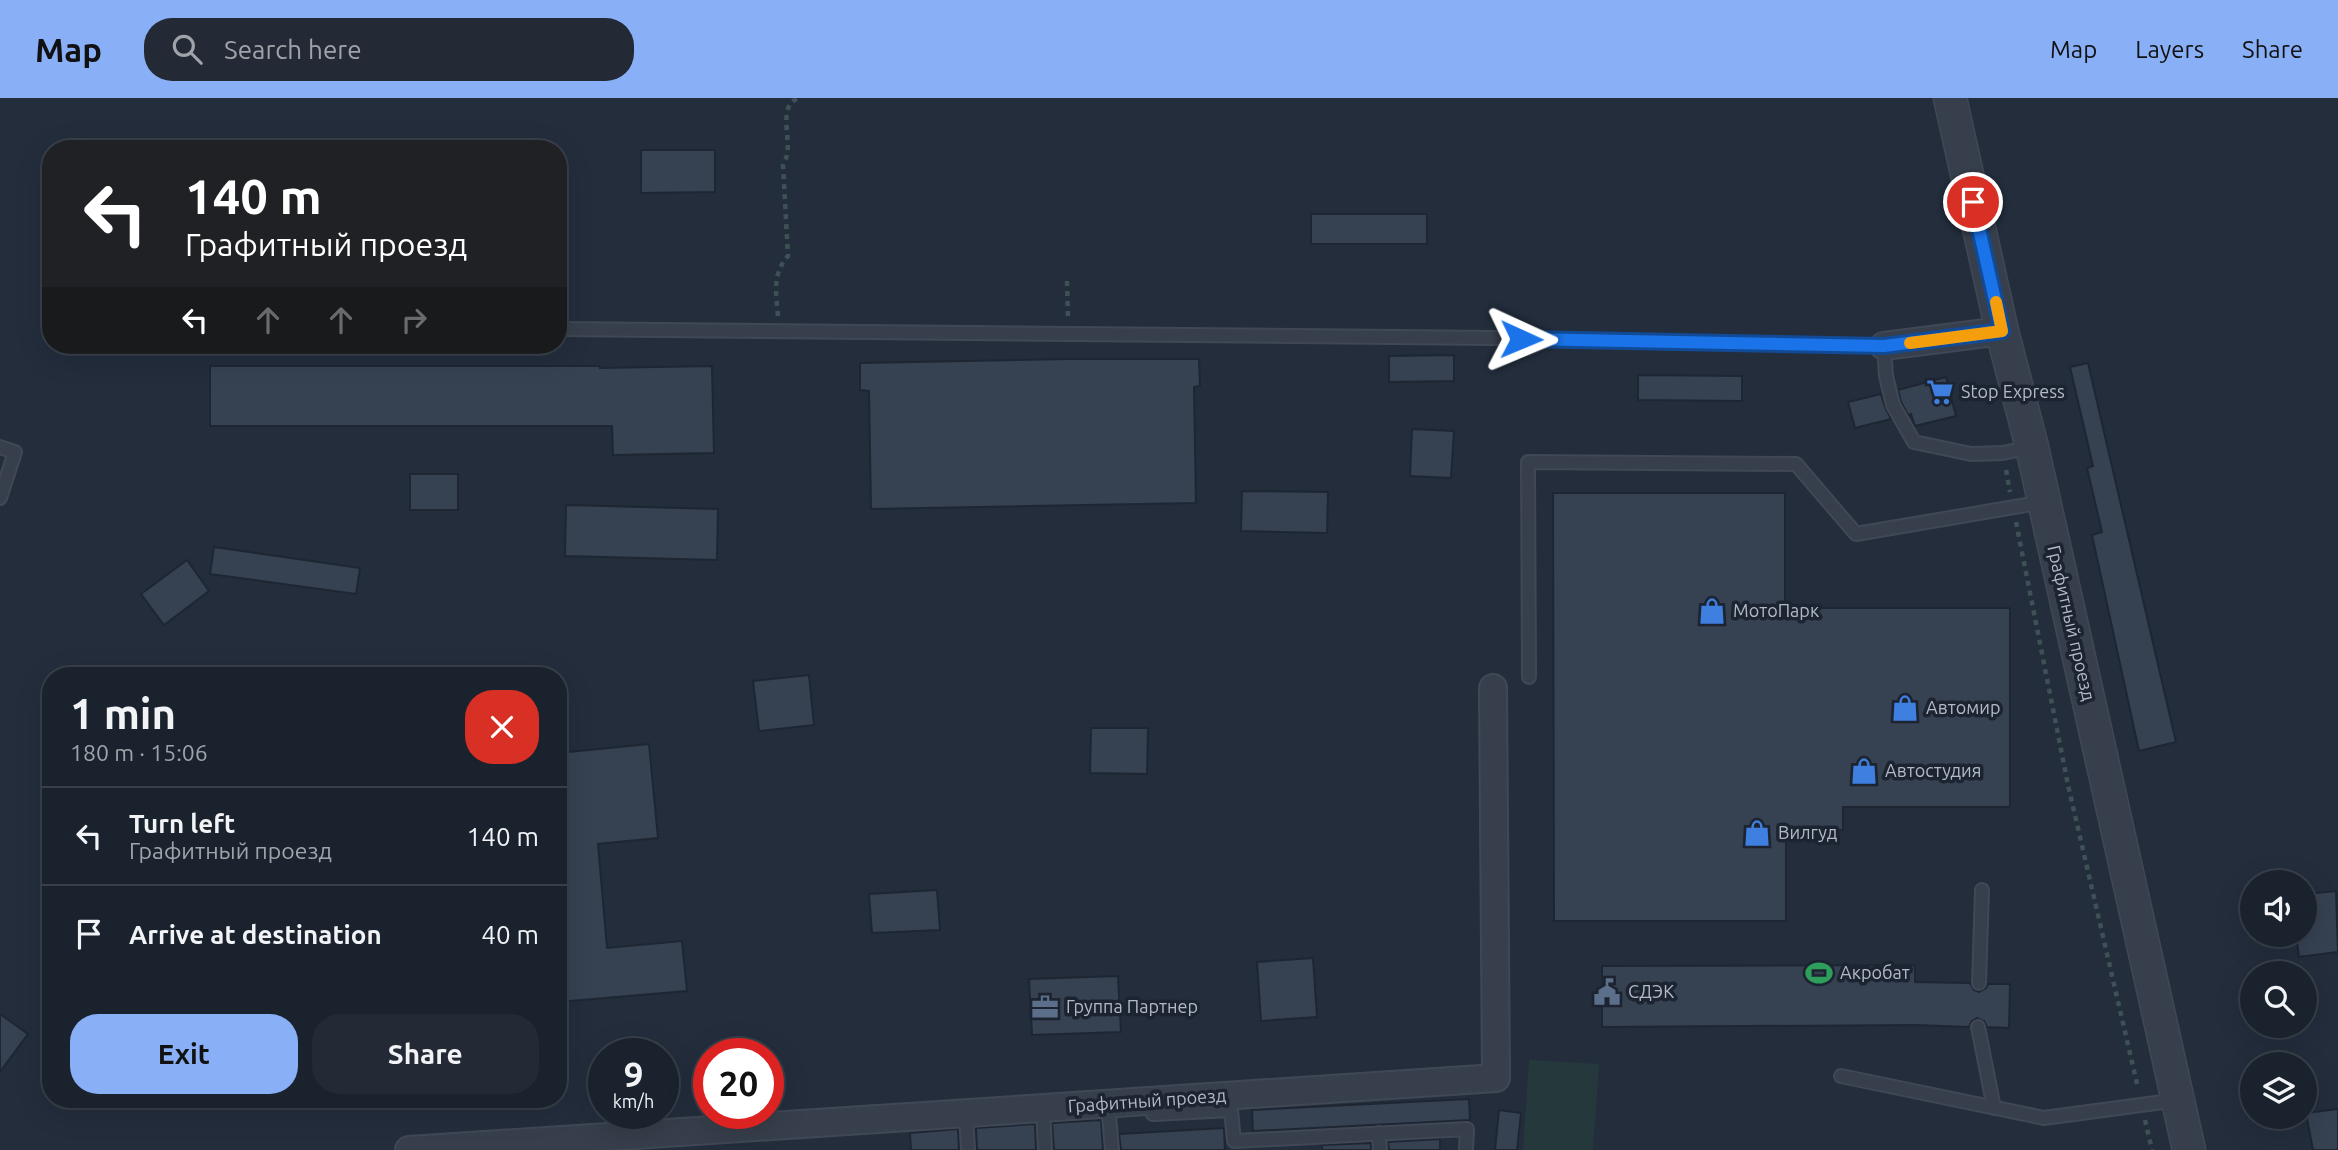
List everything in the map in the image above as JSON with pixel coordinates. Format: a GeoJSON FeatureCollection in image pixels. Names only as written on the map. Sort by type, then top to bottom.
{"type":"FeatureCollection","features":[{"type":"Feature","properties":{"kind":"street","name":"Графитный проезд"},"geometry":{"type":"LineString","coordinates":[[1950,98],[2002,331],[2017,450],[2044,502],[2189,1150]]}},
{"type":"Feature","properties":{"kind":"street"},"geometry":{"type":"LineString","coordinates":[[1884,346],[2002,331]]}},
{"type":"Feature","properties":{"kind":"street","name":"Графитный проезд"},"geometry":{"type":"LineString","coordinates":[[410,1150],[966,1113],[1118,1109],[1496,1078],[1493,688]]}},
{"type":"Feature","properties":{"kind":"lane"},"geometry":{"type":"LineString","coordinates":[[567,328],[1082,333],[1884,346],[1886,376],[1893,405],[1914,442],[1971,454],[2017,450]]}},
{"type":"Feature","properties":{"kind":"lane"},"geometry":{"type":"LineString","coordinates":[[0,447],[15,452],[0,498]]}},
{"type":"Feature","properties":{"kind":"lane"},"geometry":{"type":"LineString","coordinates":[[1529,677],[1528,462],[1796,464],[1856,534],[2044,502]]}},
{"type":"Feature","properties":{"kind":"lane"},"geometry":{"type":"LineString","coordinates":[[1979,983],[1982,890]]}},
{"type":"Feature","properties":{"kind":"lane"},"geometry":{"type":"LineString","coordinates":[[1978,1027],[1994,1108]]}},
{"type":"Feature","properties":{"kind":"lane"},"geometry":{"type":"LineString","coordinates":[[1841,1076],[2044,1118],[2178,1100]]}},
{"type":"Feature","properties":{"kind":"lane"},"geometry":{"type":"LineString","coordinates":[[1112,1150],[1118,1109],[1231,1110],[1234,1145],[1306,1144],[1379,1133],[1467,1129],[1465,1150]]}},
{"type":"Feature","properties":{"kind":"lane"},"geometry":{"type":"LineString","coordinates":[[1043,1110],[1045,1150]]}},
{"type":"Feature","properties":{"kind":"lane"},"geometry":{"type":"LineString","coordinates":[[966,1113],[968,1150]]}},
{"type":"Feature","properties":{"kind":"lane"},"geometry":{"type":"LineString","coordinates":[[1379,1133],[1380,1150]]}},
{"type":"Feature","properties":{"kind":"path"},"geometry":{"type":"LineString","coordinates":[[779,332],[775,281],[779,267],[788,256],[783,165],[788,154],[786,128],[789,106],[795,99],[800,98]]}},
{"type":"Feature","properties":{"kind":"path"},"geometry":{"type":"LineString","coordinates":[[2017,450],[2013,508],[2068,785],[2152,1150]]}},
{"type":"Feature","properties":{"kind":"green space"},"geometry":{"type":"Polygon","coordinates":[[[1529,1060],[1599,1064],[1593,1150],[1523,1150],[1529,1060]]]}},
{"type":"Feature","properties":{"kind":"building"},"geometry":{"type":"Polygon","coordinates":[[[641,150],[715,150],[715,192],[641,193],[641,150]]]}},
{"type":"Feature","properties":{"kind":"building"},"geometry":{"type":"Polygon","coordinates":[[[1311,214],[1427,214],[1427,244],[1311,244],[1311,214]]]}},
{"type":"Feature","properties":{"kind":"building"},"geometry":{"type":"Polygon","coordinates":[[[1454,355],[1454,381],[1389,382],[1389,356],[1454,355]]]}},
{"type":"Feature","properties":{"kind":"building"},"geometry":{"type":"Polygon","coordinates":[[[1199,359],[1200,386],[1194,387],[1196,503],[871,509],[869,391],[860,390],[860,363],[1199,359]]]}},
{"type":"Feature","properties":{"kind":"building"},"geometry":{"type":"Polygon","coordinates":[[[2088,363],[2176,742],[2139,751],[2092,535],[2102,532],[2087,468],[2093,466],[2070,367],[2088,363]]]}},
{"type":"Feature","properties":{"kind":"building"},"geometry":{"type":"Polygon","coordinates":[[[210,366],[712,366],[714,453],[613,455],[612,426],[210,426],[210,366]]]}},
{"type":"Feature","properties":{"kind":"building"},"geometry":{"type":"Polygon","coordinates":[[[1638,375],[1742,376],[1742,401],[1638,400],[1638,375]]]}},
{"type":"Feature","properties":{"kind":"building"},"geometry":{"type":"Polygon","coordinates":[[[1946,377],[1956,416],[1915,426],[1911,414],[1908,415],[1901,402],[1898,390],[1946,377]]]}},
{"type":"Feature","properties":{"kind":"building"},"geometry":{"type":"Polygon","coordinates":[[[1881,394],[1891,419],[1855,428],[1848,402],[1881,394]]]}},
{"type":"Feature","properties":{"kind":"building"},"geometry":{"type":"Polygon","coordinates":[[[1412,429],[1454,431],[1451,478],[1410,476],[1412,429]]]}},
{"type":"Feature","properties":{"kind":"building"},"geometry":{"type":"Polygon","coordinates":[[[410,474],[458,474],[458,510],[410,510],[410,474]]]}},
{"type":"Feature","properties":{"kind":"building"},"geometry":{"type":"Polygon","coordinates":[[[1242,491],[1328,492],[1327,533],[1241,531],[1242,491]]]}},
{"type":"Feature","properties":{"kind":"building"},"geometry":{"type":"Polygon","coordinates":[[[1553,493],[1785,493],[1785,608],[2010,608],[2010,807],[1843,807],[1843,830],[1786,830],[1786,921],[1554,921],[1553,493]]]}},
{"type":"Feature","properties":{"kind":"building"},"geometry":{"type":"Polygon","coordinates":[[[566,505],[718,509],[717,560],[565,556],[566,505]]]}},
{"type":"Feature","properties":{"kind":"building"},"geometry":{"type":"Polygon","coordinates":[[[214,547],[360,568],[356,594],[210,574],[214,547]]]}},
{"type":"Feature","properties":{"kind":"building"},"geometry":{"type":"Polygon","coordinates":[[[187,560],[209,591],[164,625],[141,594],[187,560]]]}},
{"type":"Feature","properties":{"kind":"building"},"geometry":{"type":"Polygon","coordinates":[[[809,675],[814,725],[759,731],[753,681],[809,675]]]}},
{"type":"Feature","properties":{"kind":"building"},"geometry":{"type":"Polygon","coordinates":[[[1091,728],[1148,728],[1147,774],[1090,773],[1091,728]]]}},
{"type":"Feature","properties":{"kind":"building"},"geometry":{"type":"Polygon","coordinates":[[[649,744],[658,838],[598,844],[607,948],[682,941],[687,991],[567,1001],[567,752],[649,744]]]}},
{"type":"Feature","properties":{"kind":"building"},"geometry":{"type":"Polygon","coordinates":[[[937,890],[940,930],[872,933],[869,894],[937,890]]]}},
{"type":"Feature","properties":{"kind":"building"},"geometry":{"type":"Polygon","coordinates":[[[2336,891],[2338,952],[2299,957],[2298,947],[2317,947],[2317,893],[2336,891]]]}},
{"type":"Feature","properties":{"kind":"building"},"geometry":{"type":"Polygon","coordinates":[[[1313,958],[1317,1017],[1261,1021],[1257,962],[1313,958]]]}},
{"type":"Feature","properties":{"kind":"building"},"geometry":{"type":"Polygon","coordinates":[[[1915,965],[1915,982],[1970,983],[1974,990],[1979,992],[1988,984],[2010,984],[2009,1028],[1987,1027],[1984,1021],[1977,1018],[1969,1027],[1602,1027],[1602,966],[1915,965]]]}},
{"type":"Feature","properties":{"kind":"building"},"geometry":{"type":"Polygon","coordinates":[[[1118,976],[1121,1032],[1032,1035],[1029,979],[1118,976]]]}},
{"type":"Feature","properties":{"kind":"building"},"geometry":{"type":"Polygon","coordinates":[[[0,1014],[28,1034],[0,1072],[0,1014]]]}},
{"type":"Feature","properties":{"kind":"building"},"geometry":{"type":"Polygon","coordinates":[[[1469,1099],[1470,1120],[1253,1131],[1252,1110],[1469,1099]]]}},
{"type":"Feature","properties":{"kind":"building"},"geometry":{"type":"Polygon","coordinates":[[[2338,1109],[2338,1150],[2313,1150],[2309,1129],[2317,1129],[2317,1112],[2338,1109]]]}},
{"type":"Feature","properties":{"kind":"building"},"geometry":{"type":"Polygon","coordinates":[[[1499,1110],[1521,1113],[1517,1150],[1495,1150],[1499,1110]]]}},
{"type":"Feature","properties":{"kind":"building"},"geometry":{"type":"Polygon","coordinates":[[[1101,1120],[1103,1150],[1054,1150],[1052,1123],[1101,1120]]]}},
{"type":"Feature","properties":{"kind":"building"},"geometry":{"type":"Polygon","coordinates":[[[1035,1124],[1036,1150],[977,1150],[976,1128],[1035,1124]]]}},
{"type":"Feature","properties":{"kind":"building"},"geometry":{"type":"Polygon","coordinates":[[[1224,1128],[1225,1150],[1121,1150],[1119,1134],[1224,1128]]]}},
{"type":"Feature","properties":{"kind":"building"},"geometry":{"type":"Polygon","coordinates":[[[958,1129],[959,1150],[911,1150],[910,1133],[958,1129]]]}},
{"type":"Feature","properties":{"kind":"building"},"geometry":{"type":"Polygon","coordinates":[[[1440,1139],[1440,1150],[1389,1150],[1388,1142],[1440,1139]]]}},
{"type":"Feature","properties":{"kind":"building"},"geometry":{"type":"Polygon","coordinates":[[[1371,1143],[1371,1150],[1322,1150],[1322,1145],[1371,1143]]]}},
{"type":"Feature","properties":{"kind":"slow traffic"},"geometry":{"type":"LineString","coordinates":[[1910,343],[2002,331],[1996,302]]}},
{"type":"Feature","properties":{"kind":"place","name":"Stop Express"},"geometry":{"type":"Point","coordinates":[1940,392]}},
{"type":"Feature","properties":{"kind":"place","name":"МотоПарк"},"geometry":{"type":"Point","coordinates":[1712,611]}},
{"type":"Feature","properties":{"kind":"place","name":"Автомир"},"geometry":{"type":"Point","coordinates":[1905,708]}},
{"type":"Feature","properties":{"kind":"place","name":"Автостудия"},"geometry":{"type":"Point","coordinates":[1864,771]}},
{"type":"Feature","properties":{"kind":"place","name":"Вилгуд"},"geometry":{"type":"Point","coordinates":[1757,833]}},
{"type":"Feature","properties":{"kind":"place","name":"Акробат"},"geometry":{"type":"Point","coordinates":[1819,973]}},
{"type":"Feature","properties":{"kind":"place","name":"СДЭК"},"geometry":{"type":"Point","coordinates":[1607,992]}},
{"type":"Feature","properties":{"kind":"place","name":"Группа Партнер"},"geometry":{"type":"Point","coordinates":[1045,1007]}},
{"type":"Feature","properties":{"kind":"route"},"geometry":{"type":"LineString","coordinates":[[1521,339],[1884,346],[2002,331],[1973,202]]}}]}
